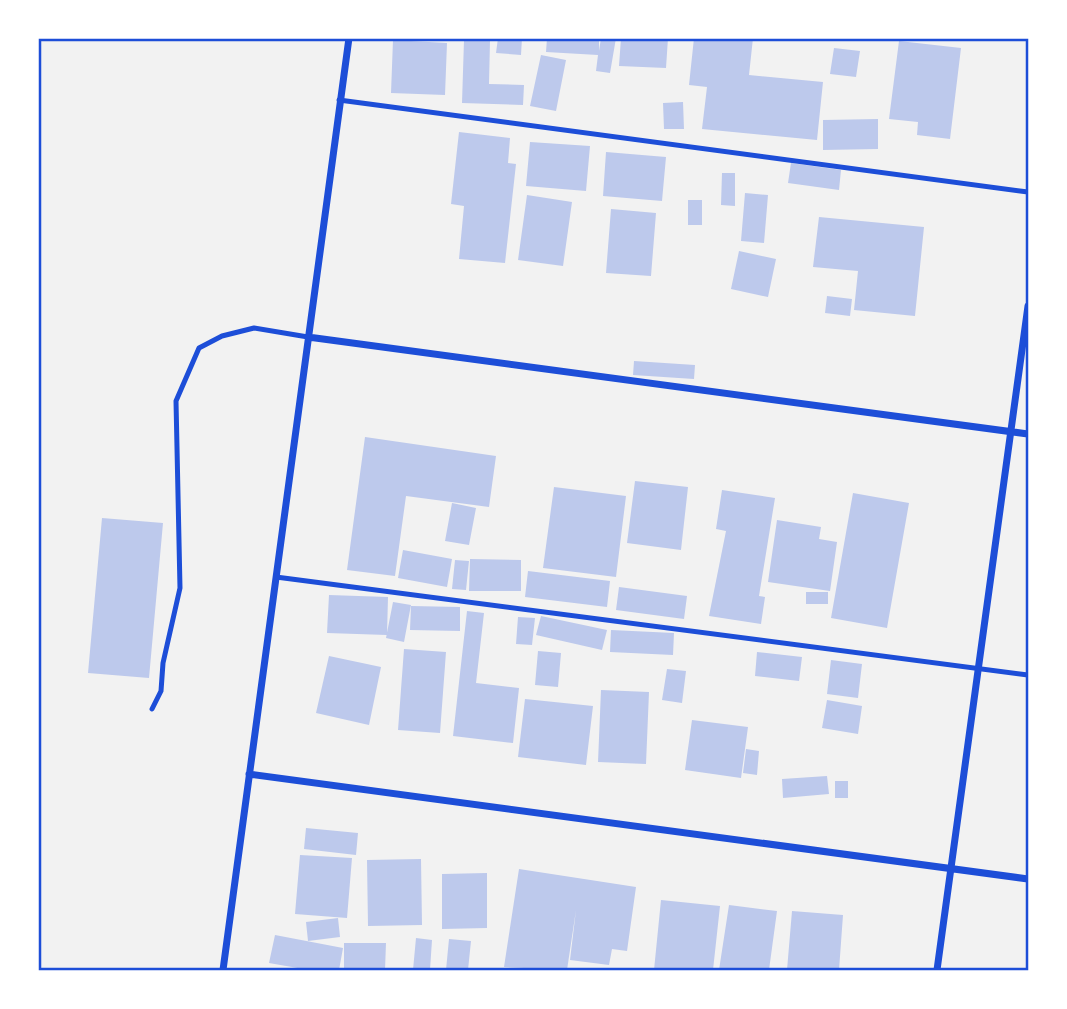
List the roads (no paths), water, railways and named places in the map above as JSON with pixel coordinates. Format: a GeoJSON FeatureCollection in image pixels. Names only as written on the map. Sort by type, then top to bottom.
{"type":"FeatureCollection","features":[{"type":"Feature","properties":{"kind":"street"},"geometry":{"type":"LineString","coordinates":[[224,970],[349,38]]}},
{"type":"Feature","properties":{"kind":"street"},"geometry":{"type":"LineString","coordinates":[[937,971],[1028,306]]}},
{"type":"Feature","properties":{"kind":"street"},"geometry":{"type":"LineString","coordinates":[[308,337],[1028,434]]}},
{"type":"Feature","properties":{"kind":"street"},"geometry":{"type":"LineString","coordinates":[[249,774],[1028,879]]}},
{"type":"Feature","properties":{"kind":"lane"},"geometry":{"type":"LineString","coordinates":[[340,100],[1028,192]]}},
{"type":"Feature","properties":{"kind":"lane"},"geometry":{"type":"LineString","coordinates":[[152,709],[160,691],[163,663],[180,588],[176,401],[182,383],[199,348],[222,336],[254,328],[308,337]]}},
{"type":"Feature","properties":{"kind":"lane"},"geometry":{"type":"LineString","coordinates":[[276,577],[1028,675]]}}]}
